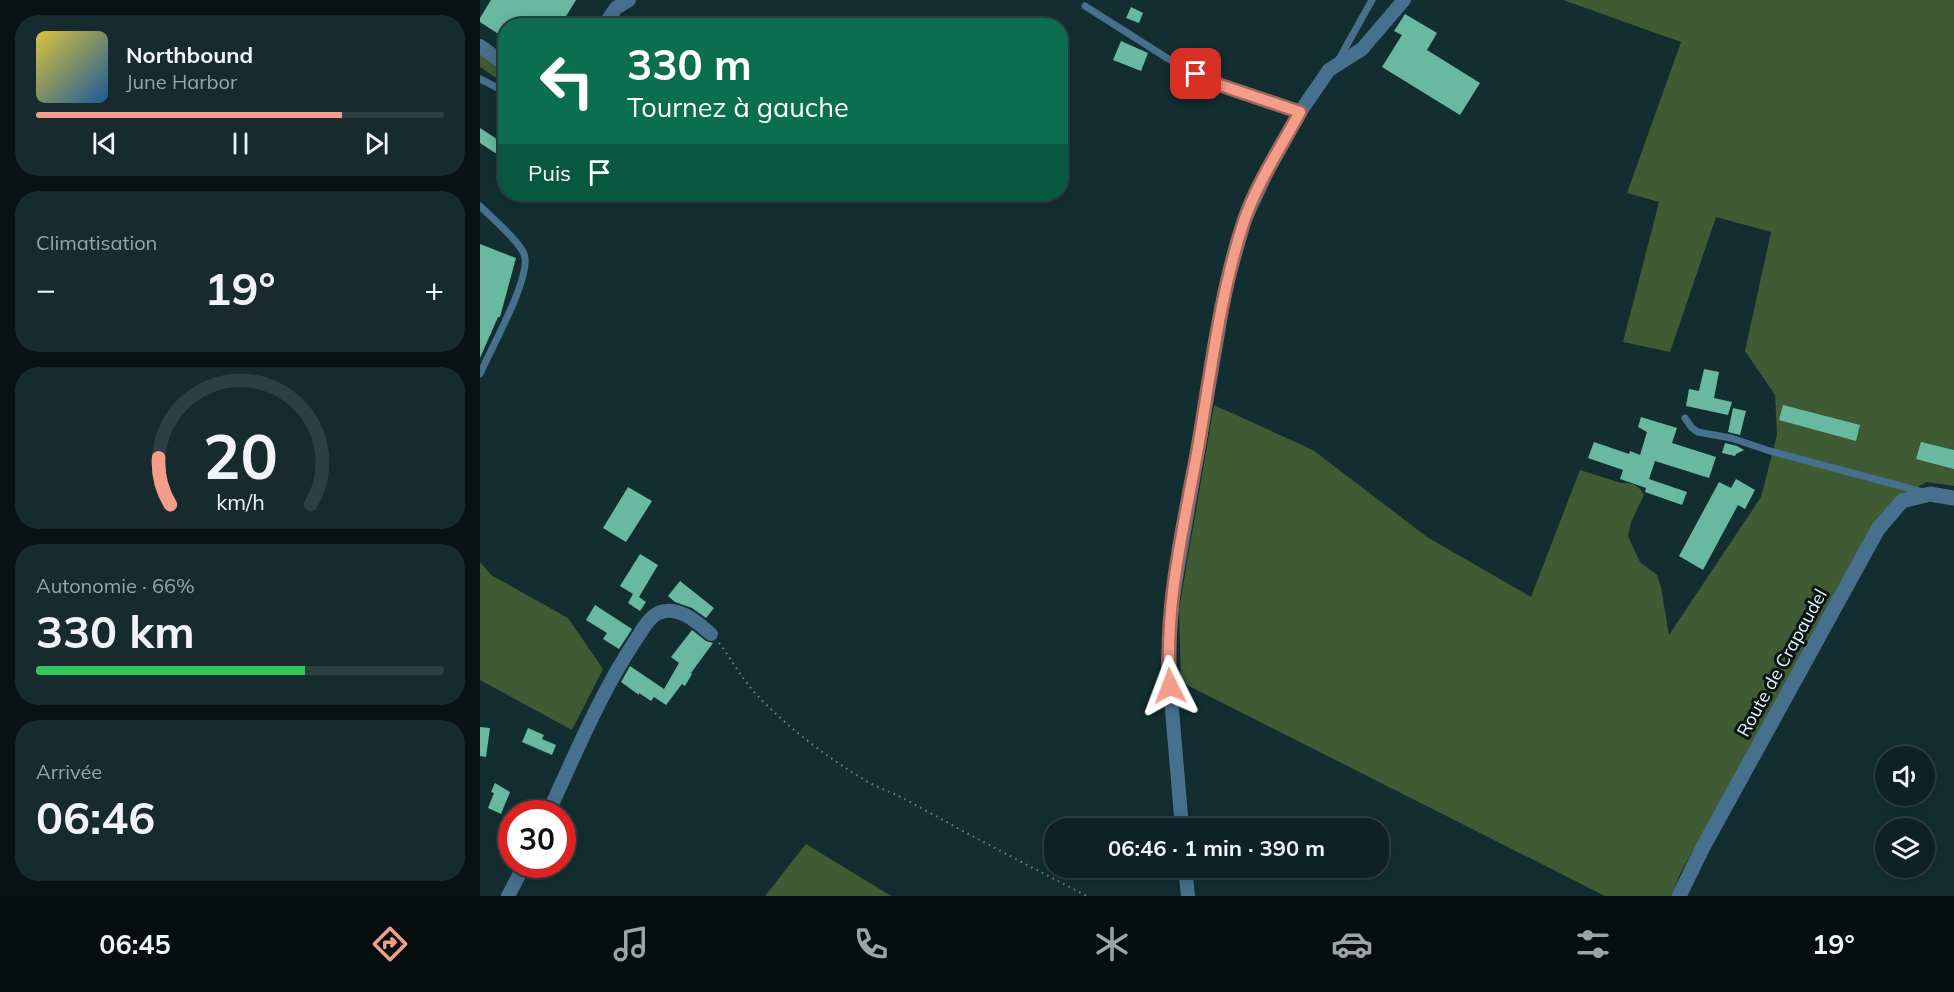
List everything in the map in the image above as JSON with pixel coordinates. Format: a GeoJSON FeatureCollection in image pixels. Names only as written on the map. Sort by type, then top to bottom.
{"type":"FeatureCollection","features":[{"type":"Feature","properties":{"kind":"street"},"geometry":{"type":"LineString","coordinates":[[609,18],[616,8],[629,0]]}},
{"type":"Feature","properties":{"kind":"street"},"geometry":{"type":"LineString","coordinates":[[1181,818],[1168,662],[1172,602],[1226,286],[1245,219],[1266,174],[1300,112],[1329,70],[1362,49],[1404,0]]}},
{"type":"Feature","properties":{"kind":"street"},"geometry":{"type":"LineString","coordinates":[[480,46],[498,59]]}},
{"type":"Feature","properties":{"kind":"street","name":"Route de Crapaudel"},"geometry":{"type":"LineString","coordinates":[[1679,896],[1878,529],[1902,501],[1930,494],[1954,498]]}},
{"type":"Feature","properties":{"kind":"street"},"geometry":{"type":"LineString","coordinates":[[555,800],[614,673],[649,621],[659,613],[669,611],[681,613],[711,634]]}},
{"type":"Feature","properties":{"kind":"street"},"geometry":{"type":"LineString","coordinates":[[508,896],[518,878]]}},
{"type":"Feature","properties":{"kind":"street"},"geometry":{"type":"LineString","coordinates":[[1186,878],[1188,896]]}},
{"type":"Feature","properties":{"kind":"lane"},"geometry":{"type":"LineString","coordinates":[[1329,70],[1344,51],[1372,0]]}},
{"type":"Feature","properties":{"kind":"lane"},"geometry":{"type":"LineString","coordinates":[[1085,6],[1178,65],[1214,83],[1300,112]]}},
{"type":"Feature","properties":{"kind":"lane"},"geometry":{"type":"LineString","coordinates":[[480,79],[498,88]]}},
{"type":"Feature","properties":{"kind":"lane"},"geometry":{"type":"LineString","coordinates":[[480,206],[520,247],[526,262],[526,272],[480,374]]}},
{"type":"Feature","properties":{"kind":"lane"},"geometry":{"type":"LineString","coordinates":[[1685,418],[1698,432],[1731,438],[1770,451],[1930,494]]}},
{"type":"Feature","properties":{"kind":"path"},"geometry":{"type":"LineString","coordinates":[[711,634],[757,695],[817,748],[871,783],[904,798],[1087,896]]}},
{"type":"Feature","properties":{"kind":"green space"},"geometry":{"type":"Polygon","coordinates":[[[1563,0],[1954,0],[1954,486],[1927,482],[1895,499],[1778,699],[1681,872],[1671,896],[1605,896],[1181,682],[1179,609],[1214,405],[1313,450],[1427,537],[1531,597],[1580,470],[1634,485],[1644,495],[1631,522],[1628,536],[1640,562],[1657,575],[1669,635],[1761,497],[1777,435],[1775,395],[1745,351],[1771,232],[1716,217],[1670,352],[1623,342],[1659,202],[1627,193],[1681,42],[1563,0]]]}},
{"type":"Feature","properties":{"kind":"green space"},"geometry":{"type":"Polygon","coordinates":[[[480,54],[498,66],[498,79],[480,67],[480,54]]]}},
{"type":"Feature","properties":{"kind":"green space"},"geometry":{"type":"Polygon","coordinates":[[[480,562],[491,575],[568,618],[603,669],[572,730],[480,680],[480,562]]]}},
{"type":"Feature","properties":{"kind":"green space"},"geometry":{"type":"Polygon","coordinates":[[[806,844],[891,896],[765,896],[806,844]]]}},
{"type":"Feature","properties":{"kind":"building"},"geometry":{"type":"Polygon","coordinates":[[[491,0],[576,0],[565,18],[498,18],[498,34],[480,22],[491,0]]]}},
{"type":"Feature","properties":{"kind":"building"},"geometry":{"type":"Polygon","coordinates":[[[1131,7],[1143,13],[1139,23],[1126,18],[1131,7]]]}},
{"type":"Feature","properties":{"kind":"building"},"geometry":{"type":"Polygon","coordinates":[[[1405,14],[1437,33],[1427,50],[1480,83],[1460,115],[1382,67],[1402,35],[1394,31],[1405,14]]]}},
{"type":"Feature","properties":{"kind":"building"},"geometry":{"type":"Polygon","coordinates":[[[1121,41],[1148,53],[1141,71],[1113,60],[1121,41]]]}},
{"type":"Feature","properties":{"kind":"building"},"geometry":{"type":"Polygon","coordinates":[[[480,128],[498,140],[498,155],[480,143],[480,128]]]}},
{"type":"Feature","properties":{"kind":"building"},"geometry":{"type":"Polygon","coordinates":[[[480,244],[516,258],[500,317],[480,358],[480,244]]]}},
{"type":"Feature","properties":{"kind":"building"},"geometry":{"type":"Polygon","coordinates":[[[1704,369],[1719,372],[1714,398],[1732,402],[1728,415],[1686,406],[1689,389],[1699,391],[1704,369]]]}},
{"type":"Feature","properties":{"kind":"building"},"geometry":{"type":"Polygon","coordinates":[[[1783,405],[1860,425],[1856,441],[1779,420],[1783,405]]]}},
{"type":"Feature","properties":{"kind":"building"},"geometry":{"type":"Polygon","coordinates":[[[1733,408],[1746,411],[1740,435],[1728,432],[1733,408]]]}},
{"type":"Feature","properties":{"kind":"building"},"geometry":{"type":"Polygon","coordinates":[[[1641,417],[1677,428],[1672,443],[1716,457],[1709,478],[1655,461],[1649,479],[1687,492],[1682,505],[1645,492],[1646,488],[1620,479],[1623,470],[1588,458],[1594,442],[1629,454],[1630,451],[1640,455],[1647,432],[1638,427],[1641,417]]]}},
{"type":"Feature","properties":{"kind":"building"},"geometry":{"type":"Polygon","coordinates":[[[1921,442],[1954,450],[1954,469],[1916,459],[1921,442]]]}},
{"type":"Feature","properties":{"kind":"building"},"geometry":{"type":"Polygon","coordinates":[[[1725,443],[1744,450],[1735,456],[1722,453],[1725,443]]]}},
{"type":"Feature","properties":{"kind":"building"},"geometry":{"type":"Polygon","coordinates":[[[1736,479],[1755,490],[1745,509],[1738,505],[1703,570],[1679,556],[1719,482],[1731,488],[1736,479]]]}},
{"type":"Feature","properties":{"kind":"building"},"geometry":{"type":"Polygon","coordinates":[[[628,487],[652,501],[626,542],[603,528],[628,487]]]}},
{"type":"Feature","properties":{"kind":"building"},"geometry":{"type":"Polygon","coordinates":[[[640,554],[658,565],[639,597],[646,602],[640,611],[628,603],[633,594],[620,586],[640,554]]]}},
{"type":"Feature","properties":{"kind":"building"},"geometry":{"type":"Polygon","coordinates":[[[680,581],[714,608],[706,618],[668,596],[680,581]]]}},
{"type":"Feature","properties":{"kind":"building"},"geometry":{"type":"Polygon","coordinates":[[[595,605],[632,629],[619,649],[603,639],[607,633],[586,620],[595,605]]]}},
{"type":"Feature","properties":{"kind":"building"},"geometry":{"type":"Polygon","coordinates":[[[692,630],[706,641],[713,643],[691,673],[685,686],[682,684],[666,705],[654,697],[651,701],[639,693],[639,695],[621,682],[630,666],[664,689],[679,663],[671,657],[692,630]]]}},
{"type":"Feature","properties":{"kind":"building"},"geometry":{"type":"Polygon","coordinates":[[[480,727],[490,728],[486,757],[480,756],[480,727]]]}},
{"type":"Feature","properties":{"kind":"building"},"geometry":{"type":"Polygon","coordinates":[[[528,728],[544,735],[542,739],[556,745],[552,755],[522,742],[528,728]]]}},
{"type":"Feature","properties":{"kind":"building"},"geometry":{"type":"Polygon","coordinates":[[[495,783],[510,792],[507,800],[498,800],[498,813],[488,808],[494,793],[491,792],[495,783]]]}},
{"type":"Feature","properties":{"kind":"route"},"geometry":{"type":"LineString","coordinates":[[1170,686],[1168,662],[1172,602],[1226,286],[1245,219],[1266,174],[1300,112],[1214,83],[1196,74]]}}]}
